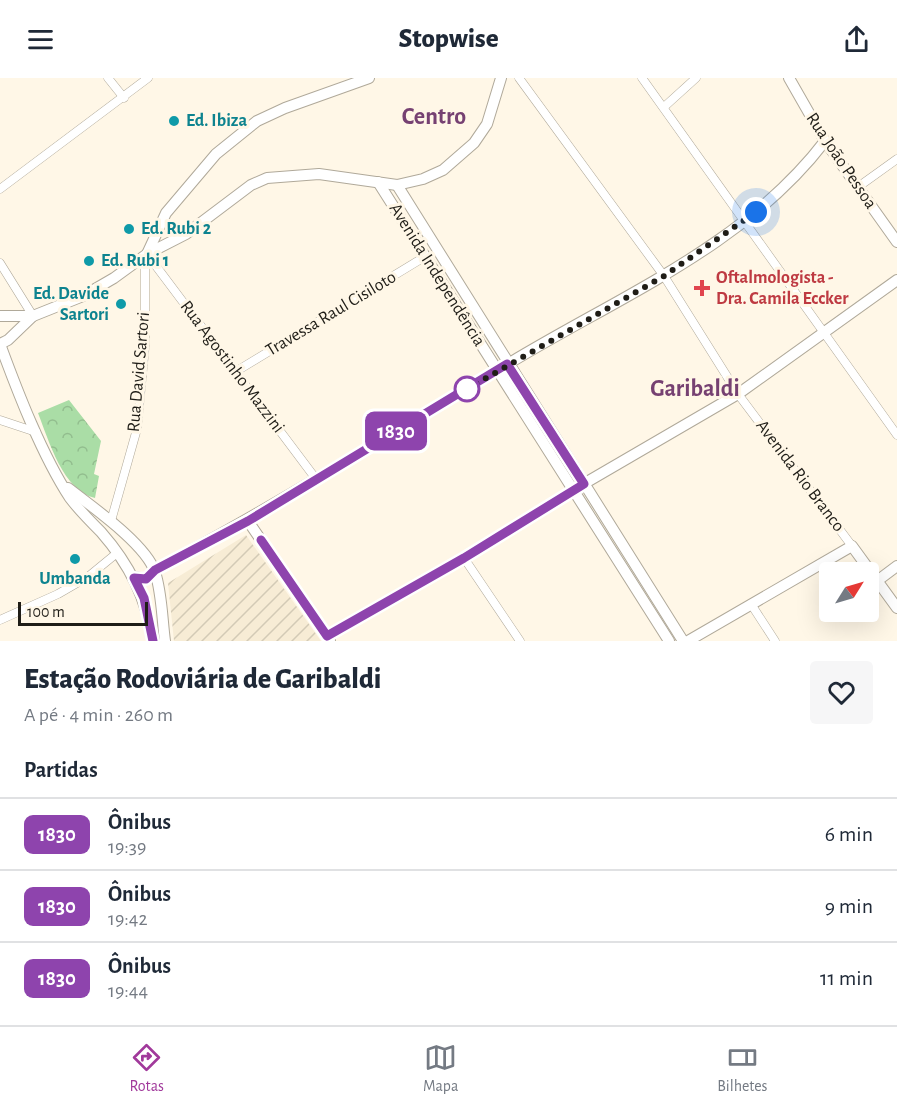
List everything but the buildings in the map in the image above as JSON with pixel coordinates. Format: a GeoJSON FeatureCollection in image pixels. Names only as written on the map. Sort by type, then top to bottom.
{"type":"FeatureCollection","features":[{"type":"Feature","properties":{"kind":"main road"},"geometry":{"type":"LineString","coordinates":[[146,255],[166,213],[192,180],[224,147],[257,121],[285,108],[369,78]]}},
{"type":"Feature","properties":{"kind":"main road"},"geometry":{"type":"LineString","coordinates":[[0,344],[7,334],[0,316],[33,315],[83,296],[146,255],[186,234],[251,185],[267,178],[319,174],[397,185],[423,179],[443,170],[474,143],[487,124],[501,78]]}},
{"type":"Feature","properties":{"kind":"main road","name":"Rua João Pessoa"},"geometry":{"type":"LineString","coordinates":[[789,78],[825,141],[897,242]]}},
{"type":"Feature","properties":{"kind":"main road"},"geometry":{"type":"LineString","coordinates":[[134,578],[146,579],[155,570],[248,521],[507,364],[664,276],[744,223],[804,169],[825,141]]}},
{"type":"Feature","properties":{"kind":"main road","name":"Avenida Independência"},"geometry":{"type":"LineString","coordinates":[[378,182],[571,490],[669,641]]}},
{"type":"Feature","properties":{"kind":"main road","name":"Avenida Independência"},"geometry":{"type":"LineString","coordinates":[[397,185],[507,364],[683,641]]}},
{"type":"Feature","properties":{"kind":"main road"},"geometry":{"type":"LineString","coordinates":[[571,490],[738,394],[897,280]]}},
{"type":"Feature","properties":{"kind":"main road"},"geometry":{"type":"LineString","coordinates":[[0,344],[8,340],[33,315]]}},
{"type":"Feature","properties":{"kind":"main road"},"geometry":{"type":"LineString","coordinates":[[0,344],[36,432],[64,485],[77,506],[117,553],[134,578],[144,598],[153,641]]}},
{"type":"Feature","properties":{"kind":"main road"},"geometry":{"type":"LineString","coordinates":[[64,485],[111,521],[137,546],[155,570],[165,641]]}},
{"type":"Feature","properties":{"kind":"main road"},"geometry":{"type":"LineString","coordinates":[[248,521],[328,639]]}},
{"type":"Feature","properties":{"kind":"main road"},"geometry":{"type":"LineString","coordinates":[[117,553],[125,544],[137,546]]}},
{"type":"Feature","properties":{"kind":"main road"},"geometry":{"type":"LineString","coordinates":[[688,641],[852,546]]}},
{"type":"Feature","properties":{"kind":"main road","name":"Avenida Rio Branco"},"geometry":{"type":"LineString","coordinates":[[852,546],[863,562]]}},
{"type":"Feature","properties":{"kind":"main road"},"geometry":{"type":"LineString","coordinates":[[879,580],[897,566]]}},
{"type":"Feature","properties":{"kind":"main road","name":"Avenida Rio Branco"},"geometry":{"type":"LineString","coordinates":[[879,584],[897,608]]}},
{"type":"Feature","properties":{"kind":"street"},"geometry":{"type":"LineString","coordinates":[[108,78],[124,98]]}},
{"type":"Feature","properties":{"kind":"street"},"geometry":{"type":"LineString","coordinates":[[0,189],[148,78]]}},
{"type":"Feature","properties":{"kind":"street","name":"Avenida Rio Branco"},"geometry":{"type":"LineString","coordinates":[[519,78],[664,276],[738,394],[852,546]]}},
{"type":"Feature","properties":{"kind":"street"},"geometry":{"type":"LineString","coordinates":[[642,78],[822,334],[897,435]]}},
{"type":"Feature","properties":{"kind":"street"},"geometry":{"type":"LineString","coordinates":[[664,107],[696,78]]}},
{"type":"Feature","properties":{"kind":"street"},"geometry":{"type":"LineString","coordinates":[[858,187],[897,159]]}},
{"type":"Feature","properties":{"kind":"street","name":"Rua Agostinho Mazzini"},"geometry":{"type":"LineString","coordinates":[[146,255],[316,479]]}},
{"type":"Feature","properties":{"kind":"street","name":"Rua David Sartori"},"geometry":{"type":"LineString","coordinates":[[111,521],[137,429],[144,346],[146,255]]}},
{"type":"Feature","properties":{"kind":"street","name":"Travessa Raul Cisiloto"},"geometry":{"type":"LineString","coordinates":[[235,372],[426,256]]}},
{"type":"Feature","properties":{"kind":"street"},"geometry":{"type":"LineString","coordinates":[[0,263],[33,315]]}},
{"type":"Feature","properties":{"kind":"street"},"geometry":{"type":"LineString","coordinates":[[0,420],[36,432]]}},
{"type":"Feature","properties":{"kind":"street"},"geometry":{"type":"LineString","coordinates":[[328,639],[464,558],[571,490]]}},
{"type":"Feature","properties":{"kind":"street"},"geometry":{"type":"LineString","coordinates":[[0,620],[58,594],[89,576],[117,553]]}},
{"type":"Feature","properties":{"kind":"street"},"geometry":{"type":"LineString","coordinates":[[464,558],[519,641]]}},
{"type":"Feature","properties":{"kind":"street"},"geometry":{"type":"LineString","coordinates":[[751,604],[775,641]]}},
{"type":"Feature","properties":{"kind":"shaded area"},"geometry":{"type":"Polygon","coordinates":[[[246,535],[321,641],[174,641],[168,583],[246,535]]]}},
{"type":"Feature","properties":{"kind":"green space"},"geometry":{"type":"Polygon","coordinates":[[[69,400],[101,441],[94,474],[99,476],[95,498],[74,486],[66,475],[52,450],[38,413],[69,400]]]}},
{"type":"Feature","properties":{"kind":"bus line","name":"1830"},"geometry":{"type":"LineString","coordinates":[[153,641],[144,598],[134,578],[146,579],[155,570],[248,521],[507,364],[584,484],[464,558],[327,636],[261,540]]}},
{"type":"Feature","properties":{"kind":"place","name":"Ed. Ibiza"},"geometry":{"type":"Point","coordinates":[174,121]}},
{"type":"Feature","properties":{"kind":"place","name":"Ed. Rubi 2"},"geometry":{"type":"Point","coordinates":[129,229]}},
{"type":"Feature","properties":{"kind":"place","name":"Ed. Rubi 1"},"geometry":{"type":"Point","coordinates":[89,261]}},
{"type":"Feature","properties":{"kind":"place","name":"Oftalmologista - Dra. Camila Eccker"},"geometry":{"type":"Point","coordinates":[702,288]}},
{"type":"Feature","properties":{"kind":"place","name":"Ed. Davide Sartori"},"geometry":{"type":"Point","coordinates":[121,304]}},
{"type":"Feature","properties":{"kind":"place","name":"Umbanda"},"geometry":{"type":"Point","coordinates":[75,559]}},
{"type":"Feature","properties":{"kind":"district","name":"Centro"},"geometry":{"type":"Point","coordinates":[434,117]}},
{"type":"Feature","properties":{"kind":"district","name":"Garibaldi"},"geometry":{"type":"Point","coordinates":[695,389]}},
{"type":"Feature","properties":{"kind":"route"},"geometry":{"type":"LineString","coordinates":[[467,389],[664,276],[744,223],[756,212]]}}]}
